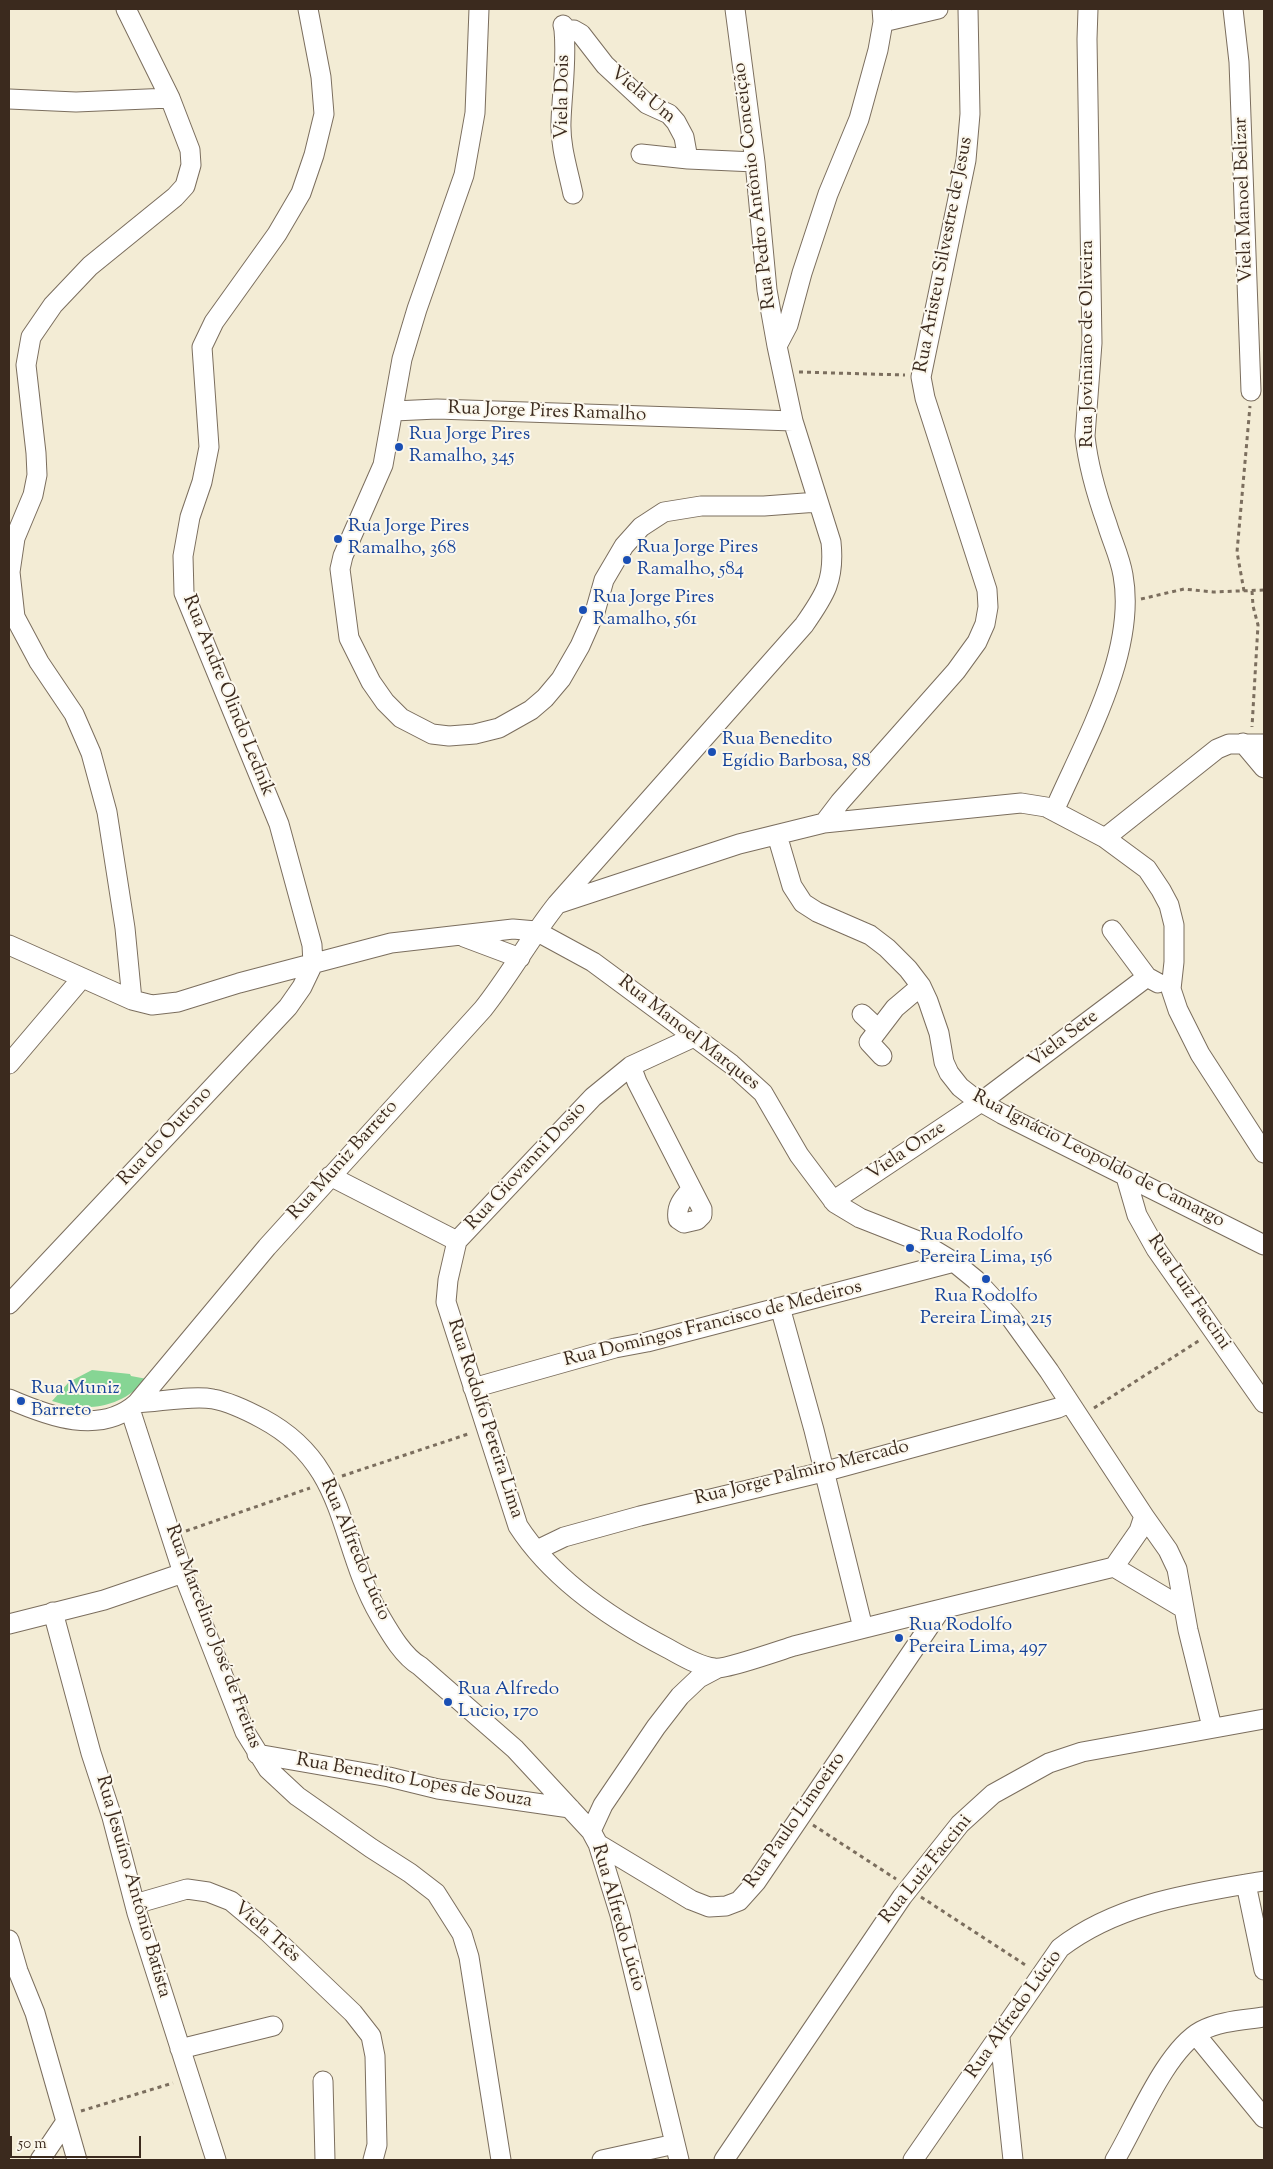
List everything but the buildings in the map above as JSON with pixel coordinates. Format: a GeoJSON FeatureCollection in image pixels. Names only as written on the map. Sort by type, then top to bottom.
{"type":"FeatureCollection","features":[{"type":"Feature","properties":{"kind":"street"},"geometry":{"type":"LineString","coordinates":[[126,9],[170,98],[190,150],[191,165],[184,186],[161,209],[90,266],[53,305],[31,337],[26,365],[37,475],[33,495],[16,538],[10,572],[15,617],[39,662],[74,714],[91,753],[107,812],[125,928],[132,1000]]}},
{"type":"Feature","properties":{"kind":"street","name":"Rua Andre Olindo Lednik"},"geometry":{"type":"LineString","coordinates":[[308,9],[321,77],[324,114],[314,155],[300,193],[277,234],[214,322],[202,348],[209,448],[202,482],[190,517],[183,556],[184,593],[279,824],[312,945],[313,964]]}},
{"type":"Feature","properties":{"kind":"street"},"geometry":{"type":"LineString","coordinates":[[479,9],[475,113],[464,174],[402,359],[383,465],[342,556],[340,569],[349,638],[371,682],[385,702],[401,718],[432,734],[449,736],[475,734],[499,728],[531,710],[545,698],[561,679],[580,646],[595,612],[604,580],[624,546],[641,527],[664,512],[701,506],[764,506],[818,502]]}},
{"type":"Feature","properties":{"kind":"street","name":"Rua Pedro Antônio Conceição"},"geometry":{"type":"LineString","coordinates":[[735,9],[755,162],[767,290],[794,421],[818,502]]}},
{"type":"Feature","properties":{"kind":"street"},"geometry":{"type":"LineString","coordinates":[[780,360],[802,273],[831,185],[859,119],[878,50],[882,15],[938,9]]}},
{"type":"Feature","properties":{"kind":"street","name":"Rua Aristeu Silvestre de Jesus"},"geometry":{"type":"LineString","coordinates":[[824,823],[840,802],[956,671],[977,642],[985,624],[988,607],[987,590],[925,398],[921,377],[966,160],[970,114],[968,9]]}},
{"type":"Feature","properties":{"kind":"street","name":"Rua Joviniano de Oliveira"},"geometry":{"type":"LineString","coordinates":[[1054,811],[1114,674],[1123,639],[1123,576],[1095,484],[1085,436],[1092,343],[1088,9]]}},
{"type":"Feature","properties":{"kind":"street","name":"Viela Manoel Belizar"},"geometry":{"type":"LineString","coordinates":[[1233,9],[1239,62],[1242,124],[1251,391]]}},
{"type":"Feature","properties":{"kind":"street","name":"Viela Um"},"geometry":{"type":"LineString","coordinates":[[564,27],[578,32],[608,69],[629,85],[647,104],[669,114],[684,137],[688,159]]}},
{"type":"Feature","properties":{"kind":"street","name":"Viela Dois"},"geometry":{"type":"LineString","coordinates":[[564,27],[565,80],[561,122],[565,160],[573,194]]}},
{"type":"Feature","properties":{"kind":"street"},"geometry":{"type":"LineString","coordinates":[[9,98],[76,102],[170,98]]}},
{"type":"Feature","properties":{"kind":"street"},"geometry":{"type":"LineString","coordinates":[[641,154],[688,159],[755,162]]}},
{"type":"Feature","properties":{"kind":"street","name":"Rua Jorge Pires Ramalho"},"geometry":{"type":"LineString","coordinates":[[394,411],[436,409],[794,421]]}},
{"type":"Feature","properties":{"kind":"street","name":"Rua Muniz Barreto"},"geometry":{"type":"LineString","coordinates":[[134,1406],[267,1247],[483,1009],[520,958],[536,931],[557,904],[804,625],[822,599],[833,562],[831,542],[818,502]]}},
{"type":"Feature","properties":{"kind":"street"},"geometry":{"type":"LineString","coordinates":[[1243,743],[1264,768]]}},
{"type":"Feature","properties":{"kind":"street"},"geometry":{"type":"LineString","coordinates":[[1105,838],[1217,749],[1229,744],[1264,744]]}},
{"type":"Feature","properties":{"kind":"street"},"geometry":{"type":"LineString","coordinates":[[557,904],[740,844],[824,823],[1021,803],[1038,804],[1105,838],[1147,870],[1161,890],[1169,905],[1174,925],[1174,962],[1171,989],[1187,1031],[1264,1153]]}},
{"type":"Feature","properties":{"kind":"street","name":"Rua Ignácio Leopoldo de Camargo"},"geometry":{"type":"LineString","coordinates":[[778,835],[792,886],[803,903],[880,941],[908,969],[921,986],[939,1034],[944,1062],[949,1073],[960,1087],[981,1102],[1126,1177],[1264,1245]]}},
{"type":"Feature","properties":{"kind":"street"},"geometry":{"type":"LineString","coordinates":[[9,945],[132,1000],[152,1005],[178,1002],[391,943],[513,929],[536,931]]}},
{"type":"Feature","properties":{"kind":"street"},"geometry":{"type":"LineString","coordinates":[[1112,930],[1147,978],[1171,989]]}},
{"type":"Feature","properties":{"kind":"street","name":"Rua Manoel Marques"},"geometry":{"type":"LineString","coordinates":[[536,931],[600,966],[732,1064],[763,1093],[808,1169],[833,1201]]}},
{"type":"Feature","properties":{"kind":"street"},"geometry":{"type":"LineString","coordinates":[[463,936],[520,958]]}},
{"type":"Feature","properties":{"kind":"street","name":"Rua do Outono"},"geometry":{"type":"LineString","coordinates":[[9,1304],[288,1007],[302,987],[313,964]]}},
{"type":"Feature","properties":{"kind":"street"},"geometry":{"type":"LineString","coordinates":[[9,1064],[82,978]]}},
{"type":"Feature","properties":{"kind":"street","name":"Viela Sete"},"geometry":{"type":"LineString","coordinates":[[981,1102],[1147,978]]}},
{"type":"Feature","properties":{"kind":"street"},"geometry":{"type":"LineString","coordinates":[[882,1056],[869,1042],[895,1008],[921,986]]}},
{"type":"Feature","properties":{"kind":"street"},"geometry":{"type":"LineString","coordinates":[[862,1014],[878,1028]]}},
{"type":"Feature","properties":{"kind":"street","name":"Rua Giovanni Dosio"},"geometry":{"type":"LineString","coordinates":[[330,1176],[457,1241],[593,1097],[631,1066],[694,1037]]}},
{"type":"Feature","properties":{"kind":"street"},"geometry":{"type":"LineString","coordinates":[[631,1066],[637,1082],[691,1190]]}},
{"type":"Feature","properties":{"kind":"street","name":"Viela Onze"},"geometry":{"type":"LineString","coordinates":[[833,1201],[981,1102]]}},
{"type":"Feature","properties":{"kind":"street"},"geometry":{"type":"LineString","coordinates":[[1240,1114],[1264,1131]]}},
{"type":"Feature","properties":{"kind":"street","name":"Rua Luiz Faccini"},"geometry":{"type":"LineString","coordinates":[[1126,1177],[1137,1215],[1175,1278],[1264,1403]]}},
{"type":"Feature","properties":{"kind":"street"},"geometry":{"type":"LineString","coordinates":[[833,1201],[860,1218],[921,1242],[954,1262],[976,1280],[1010,1317],[1168,1550],[1177,1569],[1183,1608],[1212,1728]]}},
{"type":"Feature","properties":{"kind":"street","name":"Rua Rodolfo Pereira Lima"},"geometry":{"type":"LineString","coordinates":[[457,1241],[448,1280],[446,1302],[518,1526],[528,1541],[553,1568],[585,1595],[649,1639],[689,1660],[716,1669]]}},
{"type":"Feature","properties":{"kind":"street","name":"Rua Domingos Francisco de Medeiros"},"geometry":{"type":"LineString","coordinates":[[473,1388],[615,1348],[647,1342],[954,1262]]}},
{"type":"Feature","properties":{"kind":"street"},"geometry":{"type":"LineString","coordinates":[[780,1307],[814,1430],[863,1628]]}},
{"type":"Feature","properties":{"kind":"street"},"geometry":{"type":"LineString","coordinates":[[9,1399],[64,1419],[103,1419],[134,1406]]}},
{"type":"Feature","properties":{"kind":"street","name":"Rua Alfredo Lúcio"},"geometry":{"type":"LineString","coordinates":[[134,1406],[213,1399],[245,1409],[275,1425],[296,1441],[313,1458],[327,1480],[372,1601],[389,1631],[413,1662],[515,1748],[595,1837],[620,1915],[677,2152]]}},
{"type":"Feature","properties":{"kind":"street","name":"Rua Marcelino José de Freitas"},"geometry":{"type":"LineString","coordinates":[[134,1406],[183,1574],[245,1732],[258,1754],[279,1781],[297,1796],[410,1873],[436,1893],[453,1916],[462,1934],[469,1957],[501,2160]]}},
{"type":"Feature","properties":{"kind":"street","name":"Rua Jorge Palmiro Mercado"},"geometry":{"type":"LineString","coordinates":[[536,1550],[564,1537],[640,1516],[823,1472],[1058,1408],[1074,1410]]}},
{"type":"Feature","properties":{"kind":"street"},"geometry":{"type":"LineString","coordinates":[[595,1837],[603,1805],[656,1727],[680,1696],[699,1678],[716,1669],[863,1628],[1114,1567],[1139,1530],[1144,1516]]}},
{"type":"Feature","properties":{"kind":"street"},"geometry":{"type":"LineString","coordinates":[[1114,1567],[1183,1608]]}},
{"type":"Feature","properties":{"kind":"street"},"geometry":{"type":"LineString","coordinates":[[9,1624],[104,1600],[183,1574]]}},
{"type":"Feature","properties":{"kind":"street","name":"Rua Paulo Limoeiro"},"geometry":{"type":"LineString","coordinates":[[595,1837],[691,1900],[709,1907],[726,1906],[739,1901],[756,1882],[941,1609]]}},
{"type":"Feature","properties":{"kind":"street","name":"Rua Jesuíno Antônio Batista"},"geometry":{"type":"LineString","coordinates":[[53,1612],[135,1904],[216,2160]]}},
{"type":"Feature","properties":{"kind":"street","name":"Rua Luiz Faccini"},"geometry":{"type":"LineString","coordinates":[[724,2160],[902,1897],[960,1824],[993,1794],[1049,1763],[1082,1752],[1264,1719]]}},
{"type":"Feature","properties":{"kind":"street","name":"Rua Benedito Lopes de Souza"},"geometry":{"type":"LineString","coordinates":[[258,1754],[388,1777],[446,1790],[570,1808]]}},
{"type":"Feature","properties":{"kind":"street"},"geometry":{"type":"LineString","coordinates":[[1258,1880],[1264,1970]]}},
{"type":"Feature","properties":{"kind":"street","name":"Rua Alfredo Lúcio"},"geometry":{"type":"LineString","coordinates":[[913,2160],[1000,2038],[1040,1975],[1060,1948],[1077,1935],[1111,1918],[1176,1896],[1258,1880]]}},
{"type":"Feature","properties":{"kind":"street","name":"Viela Três"},"geometry":{"type":"LineString","coordinates":[[135,1904],[187,1889],[208,1892],[231,1901],[268,1932],[346,2006],[371,2036],[375,2056],[377,2146],[373,2160]]}},
{"type":"Feature","properties":{"kind":"street"},"geometry":{"type":"LineString","coordinates":[[9,1940],[18,1971],[35,2013],[77,2160]]}},
{"type":"Feature","properties":{"kind":"street"},"geometry":{"type":"LineString","coordinates":[[1115,2160],[1163,2073],[1188,2042],[1202,2030],[1225,2023],[1264,2017]]}},
{"type":"Feature","properties":{"kind":"street"},"geometry":{"type":"LineString","coordinates":[[180,2049],[272,2026]]}},
{"type":"Feature","properties":{"kind":"street"},"geometry":{"type":"LineString","coordinates":[[1196,2035],[1264,2118]]}},
{"type":"Feature","properties":{"kind":"street"},"geometry":{"type":"LineString","coordinates":[[1000,2038],[1013,2160]]}},
{"type":"Feature","properties":{"kind":"street"},"geometry":{"type":"LineString","coordinates":[[323,2081],[324,2160]]}},
{"type":"Feature","properties":{"kind":"street"},"geometry":{"type":"LineString","coordinates":[[40,2160],[65,2120]]}},
{"type":"Feature","properties":{"kind":"street"},"geometry":{"type":"LineString","coordinates":[[602,2160],[677,2152]]}},
{"type":"Feature","properties":{"kind":"path"},"geometry":{"type":"LineString","coordinates":[[780,360],[921,377]]}},
{"type":"Feature","properties":{"kind":"path"},"geometry":{"type":"LineString","coordinates":[[1244,591],[1237,552],[1251,391]]}},
{"type":"Feature","properties":{"kind":"path"},"geometry":{"type":"LineString","coordinates":[[1124,603],[1184,589],[1213,592],[1264,590]]}},
{"type":"Feature","properties":{"kind":"path"},"geometry":{"type":"LineString","coordinates":[[1243,743],[1251,731],[1254,712],[1258,625],[1252,591]]}},
{"type":"Feature","properties":{"kind":"path"},"geometry":{"type":"LineString","coordinates":[[1074,1410],[1214,1332]]}},
{"type":"Feature","properties":{"kind":"path"},"geometry":{"type":"LineString","coordinates":[[172,1537],[327,1480],[486,1429]]}},
{"type":"Feature","properties":{"kind":"path"},"geometry":{"type":"LineString","coordinates":[[65,2120],[190,2077]]}},
{"type":"Feature","properties":{"kind":"green space"},"geometry":{"type":"Polygon","coordinates":[[[92,1370],[130,1374],[131,1376],[147,1379],[126,1396],[115,1402],[103,1405],[78,1407],[52,1401],[69,1382],[92,1370]]]}},
{"type":"Feature","properties":{"kind":"place","name":"Rua Jorge Pires Ramalho, 345"},"geometry":{"type":"Point","coordinates":[399,447]}},
{"type":"Feature","properties":{"kind":"place","name":"Rua Jorge Pires Ramalho, 368"},"geometry":{"type":"Point","coordinates":[338,539]}},
{"type":"Feature","properties":{"kind":"place","name":"Rua Jorge Pires Ramalho, 584"},"geometry":{"type":"Point","coordinates":[627,560]}},
{"type":"Feature","properties":{"kind":"place","name":"Rua Jorge Pires Ramalho, 561"},"geometry":{"type":"Point","coordinates":[583,610]}},
{"type":"Feature","properties":{"kind":"place","name":"Rua Benedito Egídio Barbosa, 88"},"geometry":{"type":"Point","coordinates":[712,752]}},
{"type":"Feature","properties":{"kind":"place","name":"Rua Rodolfo Pereira Lima, 156"},"geometry":{"type":"Point","coordinates":[910,1248]}},
{"type":"Feature","properties":{"kind":"place","name":"Rua Rodolfo Pereira Lima, 215"},"geometry":{"type":"Point","coordinates":[986,1279]}},
{"type":"Feature","properties":{"kind":"place","name":"Rua Muniz Barreto"},"geometry":{"type":"Point","coordinates":[21,1401]}},
{"type":"Feature","properties":{"kind":"place","name":"Rua Rodolfo Pereira Lima, 497"},"geometry":{"type":"Point","coordinates":[899,1638]}},
{"type":"Feature","properties":{"kind":"place","name":"Rua Alfredo Lucio, 170"},"geometry":{"type":"Point","coordinates":[448,1702]}}]}
